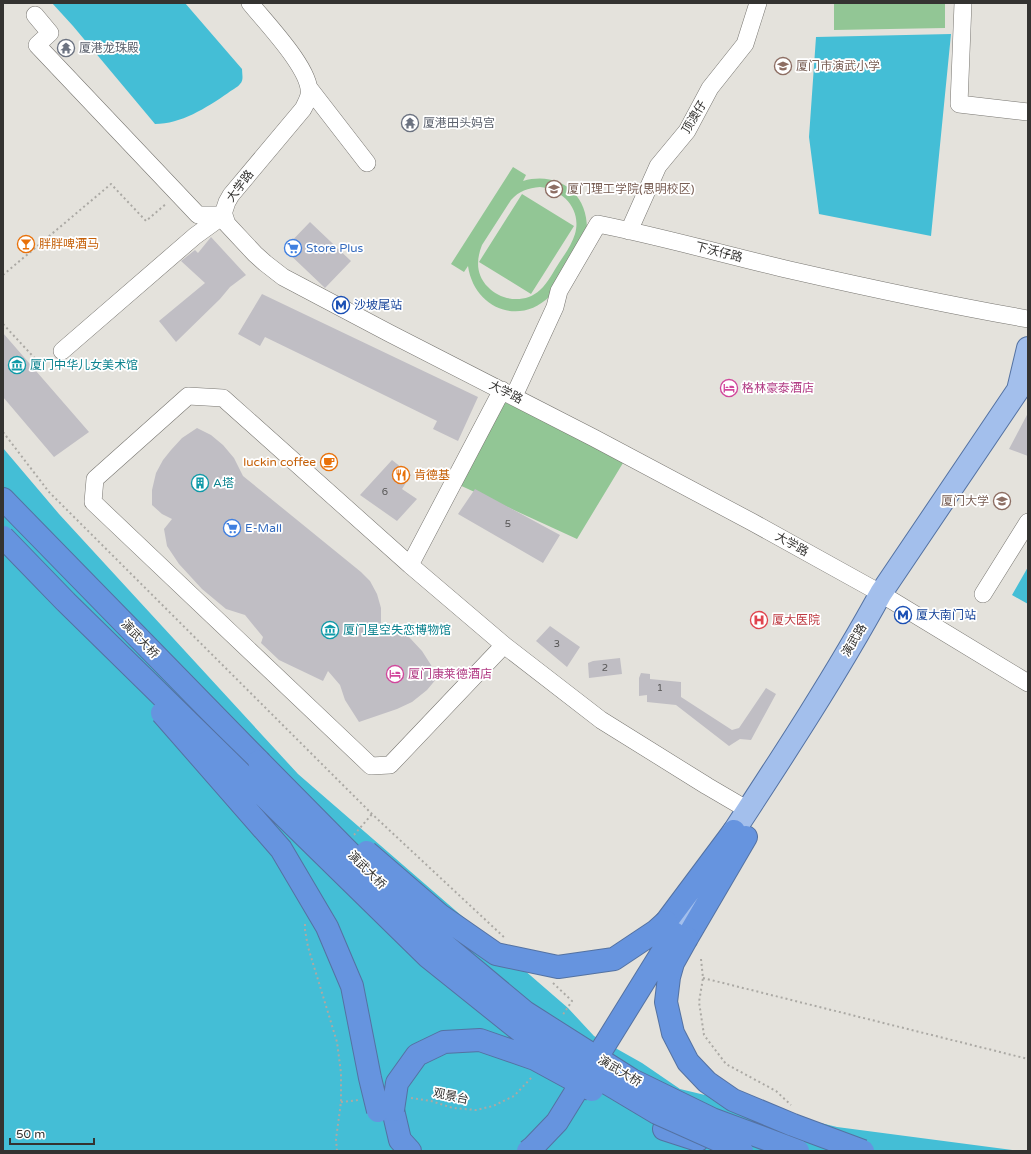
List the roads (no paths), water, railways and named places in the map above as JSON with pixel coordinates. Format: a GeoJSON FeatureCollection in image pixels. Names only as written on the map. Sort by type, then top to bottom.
{"type":"FeatureCollection","features":[{"type":"Feature","properties":{"kind":"highway","name":"演武大桥"},"geometry":{"type":"LineString","coordinates":[[3,499],[422,926],[525,1012],[632,1080],[712,1119],[798,1151]]}},
{"type":"Feature","properties":{"kind":"highway","name":"演武大桥"},"geometry":{"type":"LineString","coordinates":[[3,537],[66,602],[428,957],[523,1032],[658,1113],[742,1151]]}},
{"type":"Feature","properties":{"kind":"highway"},"geometry":{"type":"LineString","coordinates":[[66,602],[281,849],[327,927],[352,986],[370,1078],[382,1126],[396,1151]]}},
{"type":"Feature","properties":{"kind":"highway"},"geometry":{"type":"LineString","coordinates":[[259,761],[362,847],[440,915],[496,954],[558,967],[614,959],[656,931],[677,932]]}},
{"type":"Feature","properties":{"kind":"highway"},"geometry":{"type":"LineString","coordinates":[[528,1151],[557,1122],[677,932]]}},
{"type":"Feature","properties":{"kind":"highway"},"geometry":{"type":"LineString","coordinates":[[542,1151],[578,1110],[677,932]]}},
{"type":"Feature","properties":{"kind":"highway"},"geometry":{"type":"LineString","coordinates":[[677,932],[666,1002],[673,1033],[688,1062],[707,1082],[733,1100],[793,1125],[863,1151]]}},
{"type":"Feature","properties":{"kind":"highway"},"geometry":{"type":"LineString","coordinates":[[410,1151],[400,1140],[393,1110],[397,1083],[417,1055],[444,1042],[480,1040],[535,1059],[664,1129],[730,1151]]}},
{"type":"Feature","properties":{"kind":"main road","name":"演武路"},"geometry":{"type":"LineString","coordinates":[[677,932],[740,834],[806,741],[885,596],[1018,390],[1028,348]]}},
{"type":"Feature","properties":{"kind":"main road","name":"演武路"},"geometry":{"type":"LineString","coordinates":[[740,834],[748,810],[797,735],[864,623],[885,596],[1028,394]]}},
{"type":"Feature","properties":{"kind":"street"},"geometry":{"type":"LineString","coordinates":[[250,3],[296,60],[306,76],[309,88],[367,163]]}},
{"type":"Feature","properties":{"kind":"street","name":"顶澳仔"},"geometry":{"type":"LineString","coordinates":[[629,231],[658,166],[687,131],[710,88],[745,44],[758,3]]}},
{"type":"Feature","properties":{"kind":"street"},"geometry":{"type":"LineString","coordinates":[[963,3],[959,104],[1028,112]]}},
{"type":"Feature","properties":{"kind":"street"},"geometry":{"type":"LineString","coordinates":[[35,15],[50,33],[37,45],[198,214],[224,215]]}},
{"type":"Feature","properties":{"kind":"street","name":"大学路"},"geometry":{"type":"LineString","coordinates":[[309,88],[309,94],[303,109],[231,195],[224,211],[227,224],[255,254],[284,277],[752,522],[885,596],[1028,683]]}},
{"type":"Feature","properties":{"kind":"street"},"geometry":{"type":"LineString","coordinates":[[62,351],[195,236],[224,215]]}},
{"type":"Feature","properties":{"kind":"street","name":"下沃仔路"},"geometry":{"type":"LineString","coordinates":[[508,393],[555,307],[559,290],[598,224],[791,270],[969,309],[1028,319]]}},
{"type":"Feature","properties":{"kind":"street"},"geometry":{"type":"LineString","coordinates":[[410,565],[508,393]]}},
{"type":"Feature","properties":{"kind":"street"},"geometry":{"type":"LineString","coordinates":[[504,645],[390,765],[371,766],[93,502],[95,479],[188,396],[223,398],[410,565],[504,645],[601,720],[748,810]]}},
{"type":"Feature","properties":{"kind":"street"},"geometry":{"type":"LineString","coordinates":[[983,594],[1028,522]]}},
{"type":"Feature","properties":{"kind":"water"},"geometry":{"type":"Polygon","coordinates":[[[52,3],[185,3],[242,69],[242,81],[236,88],[193,114],[174,121],[155,124],[52,3]]]}},
{"type":"Feature","properties":{"kind":"water"},"geometry":{"type":"Polygon","coordinates":[[[951,34],[931,236],[819,214],[809,137],[816,37],[951,34]]]}},
{"type":"Feature","properties":{"kind":"water"},"geometry":{"type":"Polygon","coordinates":[[[3,448],[59,514],[298,774],[568,1008],[594,1036],[642,1063],[680,1089],[837,1127],[1019,1151],[3,1151],[3,448]]]}},
{"type":"Feature","properties":{"kind":"water"},"geometry":{"type":"Polygon","coordinates":[[[1028,567],[1028,604],[1012,595],[1028,567]]]}},
{"type":"Feature","properties":{"kind":"place","name":"厦港龙珠殿"},"geometry":{"type":"Point","coordinates":[66,48]}},
{"type":"Feature","properties":{"kind":"place","name":"厦门市演武小学"},"geometry":{"type":"Point","coordinates":[783,66]}},
{"type":"Feature","properties":{"kind":"place","name":"厦港田头妈宫"},"geometry":{"type":"Point","coordinates":[410,123]}},
{"type":"Feature","properties":{"kind":"place","name":"厦门理工学院(思明校区)"},"geometry":{"type":"Point","coordinates":[554,189]}},
{"type":"Feature","properties":{"kind":"place","name":"胖胖啤酒马"},"geometry":{"type":"Point","coordinates":[26,244]}},
{"type":"Feature","properties":{"kind":"place","name":"Store Plus"},"geometry":{"type":"Point","coordinates":[293,248]}},
{"type":"Feature","properties":{"kind":"place","name":"沙坡尾站"},"geometry":{"type":"Point","coordinates":[341,305]}},
{"type":"Feature","properties":{"kind":"place","name":"厦门中华儿女美术馆"},"geometry":{"type":"Point","coordinates":[17,365]}},
{"type":"Feature","properties":{"kind":"place","name":"格林豪泰酒店"},"geometry":{"type":"Point","coordinates":[729,388]}},
{"type":"Feature","properties":{"kind":"place","name":"luckin coffee"},"geometry":{"type":"Point","coordinates":[329,462]}},
{"type":"Feature","properties":{"kind":"place","name":"肯德基"},"geometry":{"type":"Point","coordinates":[401,475]}},
{"type":"Feature","properties":{"kind":"place","name":"A塔"},"geometry":{"type":"Point","coordinates":[200,483]}},
{"type":"Feature","properties":{"kind":"place","name":"厦门大学"},"geometry":{"type":"Point","coordinates":[1002,501]}},
{"type":"Feature","properties":{"kind":"place","name":"E-Mall"},"geometry":{"type":"Point","coordinates":[232,528]}},
{"type":"Feature","properties":{"kind":"place","name":"厦大南门站"},"geometry":{"type":"Point","coordinates":[903,615]}},
{"type":"Feature","properties":{"kind":"place","name":"厦大医院"},"geometry":{"type":"Point","coordinates":[759,620]}},
{"type":"Feature","properties":{"kind":"place","name":"厦门星空失恋博物馆"},"geometry":{"type":"Point","coordinates":[330,630]}},
{"type":"Feature","properties":{"kind":"place","name":"厦门康莱德酒店"},"geometry":{"type":"Point","coordinates":[395,674]}}]}
